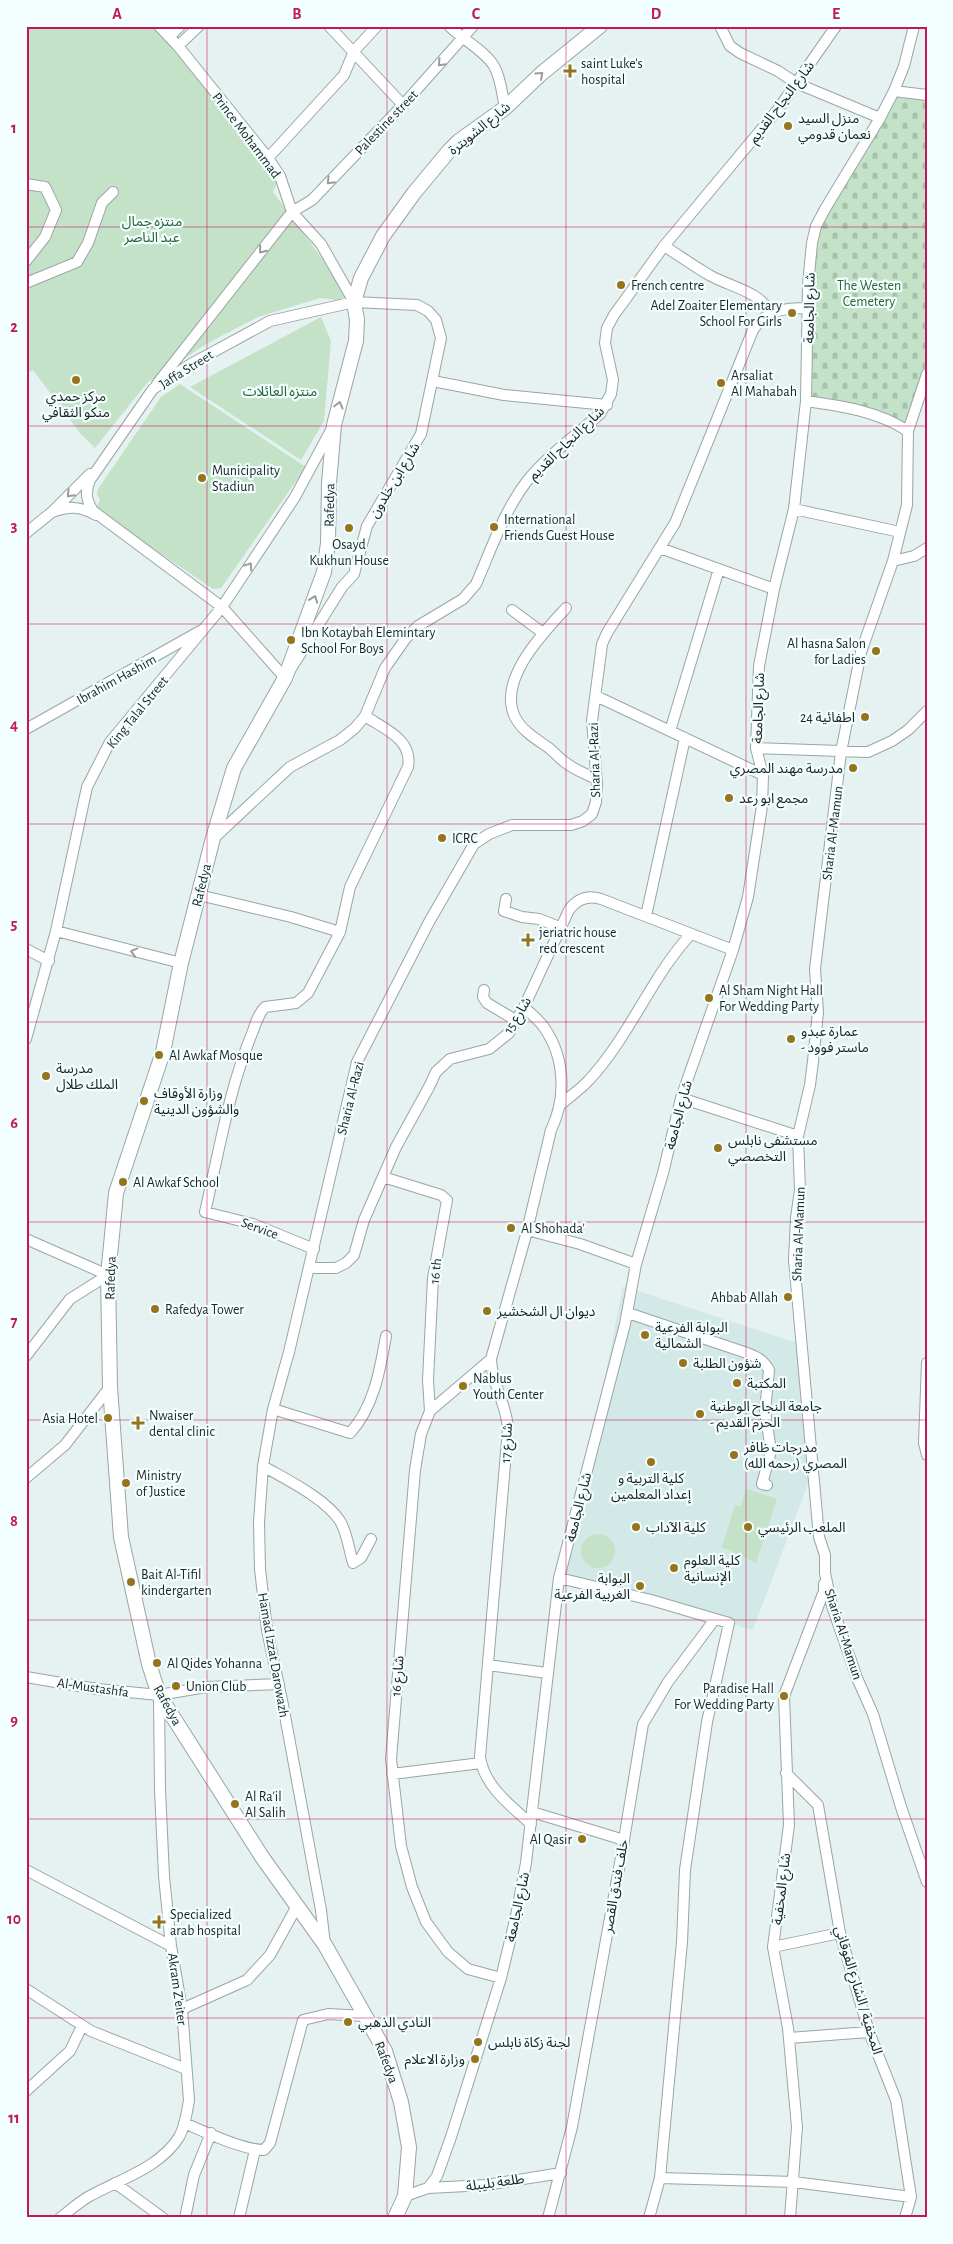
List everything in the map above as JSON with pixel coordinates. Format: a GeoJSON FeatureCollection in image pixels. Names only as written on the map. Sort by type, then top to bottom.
{"type":"FeatureCollection","features":[{"type":"Feature","properties":{"kind":"main road","name":"شارع الشويترة"},"geometry":{"type":"LineString","coordinates":[[354,302],[361,278],[383,236],[414,193],[458,141],[505,108],[542,72],[600,26]]}},
{"type":"Feature","properties":{"kind":"main road","name":"Rafedya"},"geometry":{"type":"LineString","coordinates":[[354,302],[357,320],[356,341],[334,425],[329,483],[328,543],[324,572],[285,678],[234,768],[213,838],[181,963],[163,1052],[116,1193],[108,1275],[110,1387],[121,1537],[149,1664],[159,1695],[262,1857],[325,1945],[385,2051],[401,2102],[409,2147],[405,2196],[395,2218]]}},
{"type":"Feature","properties":{"kind":"street","name":"Prince Mohammad"},"geometry":{"type":"LineString","coordinates":[[159,26],[178,46],[268,158],[280,176],[292,212],[321,244],[354,302]]}},
{"type":"Feature","properties":{"kind":"street"},"geometry":{"type":"LineString","coordinates":[[169,37],[180,26]]}},
{"type":"Feature","properties":{"kind":"street"},"geometry":{"type":"LineString","coordinates":[[178,46],[199,26]]}},
{"type":"Feature","properties":{"kind":"street"},"geometry":{"type":"LineString","coordinates":[[329,26],[403,105]]}},
{"type":"Feature","properties":{"kind":"street"},"geometry":{"type":"LineString","coordinates":[[268,158],[344,75],[354,51],[378,26]]}},
{"type":"Feature","properties":{"kind":"street"},"geometry":{"type":"LineString","coordinates":[[449,26],[462,39],[484,54],[494,66],[500,81],[505,108]]}},
{"type":"Feature","properties":{"kind":"street","name":"Palestine street"},"geometry":{"type":"LineString","coordinates":[[153,390],[180,352],[292,212],[312,200],[403,105],[473,26]]}},
{"type":"Feature","properties":{"kind":"street"},"geometry":{"type":"LineString","coordinates":[[720,26],[734,50],[778,71],[796,83],[880,118]]}},
{"type":"Feature","properties":{"kind":"street","name":"شارع النجاح القديم"},"geometry":{"type":"LineString","coordinates":[[213,838],[290,767],[348,734],[365,716],[385,668],[406,638],[418,626],[463,598],[476,584],[514,501],[527,480],[600,414],[606,405],[611,394],[612,380],[605,350],[607,328],[614,315],[664,246],[774,114],[836,26]]}},
{"type":"Feature","properties":{"kind":"street","name":"شارع الجامعة"},"geometry":{"type":"LineString","coordinates":[[428,2188],[437,2176],[452,2138],[501,1978],[518,1908],[531,1824],[559,1578],[628,1314],[636,1264],[681,1098],[733,950],[754,866],[762,806],[763,775],[756,748],[760,666],[774,589],[794,509],[806,401],[810,262],[816,226],[894,91],[914,26]]}},
{"type":"Feature","properties":{"kind":"street"},"geometry":{"type":"LineString","coordinates":[[894,91],[927,95]]}},
{"type":"Feature","properties":{"kind":"street"},"geometry":{"type":"LineString","coordinates":[[26,261],[44,237],[56,210],[45,187],[27,183]]}},
{"type":"Feature","properties":{"kind":"street"},"geometry":{"type":"LineString","coordinates":[[26,282],[77,262],[88,243],[102,203],[112,192]]}},
{"type":"Feature","properties":{"kind":"street"},"geometry":{"type":"LineString","coordinates":[[664,246],[713,277],[740,288],[765,303],[771,313],[784,308],[809,308]]}},
{"type":"Feature","properties":{"kind":"street","name":"شارع ابن خلدون"},"geometry":{"type":"LineString","coordinates":[[285,678],[342,587],[354,574],[366,526],[421,434],[441,338],[439,326],[432,315],[423,307],[410,303],[354,302]]}},
{"type":"Feature","properties":{"kind":"street","name":"Jaffa Street"},"geometry":{"type":"LineString","coordinates":[[96,514],[86,496],[87,487],[104,459],[153,390],[191,364],[270,321],[354,302]]}},
{"type":"Feature","properties":{"kind":"street","name":"Sharia Al-Razi"},"geometry":{"type":"LineString","coordinates":[[314,1249],[357,1062],[429,922],[470,850],[480,838],[512,825],[571,825],[583,821],[592,814],[596,802],[596,779],[592,721],[604,638],[676,523],[753,330],[761,320],[771,313]]}},
{"type":"Feature","properties":{"kind":"street","name":"Sharia Al-Mamun"},"geometry":{"type":"LineString","coordinates":[[927,374],[908,431],[906,505],[900,532],[893,561],[861,652],[841,752],[815,969],[818,1012],[813,1061],[810,1085],[798,1136],[800,1190],[795,1239],[795,1289],[817,1494],[819,1537],[825,1555],[825,1574],[834,1612],[857,1678],[871,1710],[901,1807],[927,1882]]}},
{"type":"Feature","properties":{"kind":"street"},"geometry":{"type":"LineString","coordinates":[[433,381],[504,394],[606,405]]}},
{"type":"Feature","properties":{"kind":"street"},"geometry":{"type":"LineString","coordinates":[[806,401],[850,407],[891,420],[908,431]]}},
{"type":"Feature","properties":{"kind":"street","name":"King Talal Street"},"geometry":{"type":"LineString","coordinates":[[26,1039],[49,961],[88,787],[110,742],[206,629],[222,607],[295,497],[334,425]]}},
{"type":"Feature","properties":{"kind":"street"},"geometry":{"type":"LineString","coordinates":[[26,533],[52,512],[104,459]]}},
{"type":"Feature","properties":{"kind":"street"},"geometry":{"type":"LineString","coordinates":[[52,512],[73,507],[96,514],[222,607],[285,678]]}},
{"type":"Feature","properties":{"kind":"street"},"geometry":{"type":"LineString","coordinates":[[794,509],[900,532]]}},
{"type":"Feature","properties":{"kind":"street"},"geometry":{"type":"LineString","coordinates":[[660,548],[774,589]]}},
{"type":"Feature","properties":{"kind":"street"},"geometry":{"type":"LineString","coordinates":[[893,561],[914,556],[927,548]]}},
{"type":"Feature","properties":{"kind":"street"},"geometry":{"type":"LineString","coordinates":[[670,731],[719,569]]}},
{"type":"Feature","properties":{"kind":"street"},"geometry":{"type":"LineString","coordinates":[[566,608],[543,633],[524,661],[514,684],[512,706],[515,717],[526,732],[567,764],[596,779]]}},
{"type":"Feature","properties":{"kind":"street"},"geometry":{"type":"LineString","coordinates":[[512,610],[543,633]]}},
{"type":"Feature","properties":{"kind":"street","name":"Ibrahim Hashim"},"geometry":{"type":"LineString","coordinates":[[26,728],[206,629]]}},
{"type":"Feature","properties":{"kind":"street"},"geometry":{"type":"LineString","coordinates":[[596,696],[763,775]]}},
{"type":"Feature","properties":{"kind":"street"},"geometry":{"type":"LineString","coordinates":[[756,748],[868,752],[892,741],[908,730],[927,710]]}},
{"type":"Feature","properties":{"kind":"street"},"geometry":{"type":"LineString","coordinates":[[199,895],[290,917],[340,932],[350,886],[409,760],[408,750],[402,741],[365,716]]}},
{"type":"Feature","properties":{"kind":"street"},"geometry":{"type":"LineString","coordinates":[[646,916],[685,738]]}},
{"type":"Feature","properties":{"kind":"street","name":"شارع 15"},"geometry":{"type":"LineString","coordinates":[[309,1268],[336,1268],[354,1256],[364,1220],[396,1147],[440,1067],[456,1057],[489,1049],[503,1039],[517,1021],[572,906],[586,898],[601,899],[733,950]]}},
{"type":"Feature","properties":{"kind":"street"},"geometry":{"type":"LineString","coordinates":[[506,899],[504,911],[522,917],[539,919],[562,928]]}},
{"type":"Feature","properties":{"kind":"street"},"geometry":{"type":"LineString","coordinates":[[56,931],[181,963]]}},
{"type":"Feature","properties":{"kind":"street","name":"Service"},"geometry":{"type":"LineString","coordinates":[[314,1249],[252,1224],[206,1212],[228,1112],[246,1047],[260,1014],[265,1007],[270,1005],[296,1002],[305,997],[323,967],[340,932]]}},
{"type":"Feature","properties":{"kind":"street"},"geometry":{"type":"LineString","coordinates":[[560,1105],[589,1080],[621,1037],[677,949],[691,934]]}},
{"type":"Feature","properties":{"kind":"street"},"geometry":{"type":"LineString","coordinates":[[26,949],[49,961]]}},
{"type":"Feature","properties":{"kind":"street"},"geometry":{"type":"LineString","coordinates":[[484,990],[483,997],[487,1003],[517,1021]]}},
{"type":"Feature","properties":{"kind":"street","name":"شارع 17"},"geometry":{"type":"LineString","coordinates":[[481,1763],[508,1429],[506,1412],[494,1379],[491,1359],[527,1230],[551,1130],[560,1105],[562,1072],[555,1049],[544,1026],[524,1006]]}},
{"type":"Feature","properties":{"kind":"street"},"geometry":{"type":"LineString","coordinates":[[681,1098],[798,1136]]}},
{"type":"Feature","properties":{"kind":"street","name":"16 th"},"geometry":{"type":"LineString","coordinates":[[383,1177],[441,1195],[447,1200],[433,1278],[428,1380],[430,1411]]}},
{"type":"Feature","properties":{"kind":"street"},"geometry":{"type":"LineString","coordinates":[[527,1230],[580,1244],[636,1264]]}},
{"type":"Feature","properties":{"kind":"street"},"geometry":{"type":"LineString","coordinates":[[26,1239],[108,1275]]}},
{"type":"Feature","properties":{"kind":"street","name":"Hamad Izzat Darowazh"},"geometry":{"type":"LineString","coordinates":[[314,1249],[273,1410],[263,1466],[259,1514],[260,1569],[267,1630],[279,1684],[321,1910],[325,1945]]}},
{"type":"Feature","properties":{"kind":"street"},"geometry":{"type":"LineString","coordinates":[[26,1356],[70,1299],[108,1275]]}},
{"type":"Feature","properties":{"kind":"street"},"geometry":{"type":"LineString","coordinates":[[628,1314],[744,1352],[761,1359],[765,1363],[768,1370],[765,1411],[771,1451],[762,1484],[766,1485]]}},
{"type":"Feature","properties":{"kind":"street"},"geometry":{"type":"LineString","coordinates":[[273,1410],[350,1433],[360,1422],[379,1378],[386,1336]]}},
{"type":"Feature","properties":{"kind":"street","name":"شارع 16"},"geometry":{"type":"LineString","coordinates":[[491,1359],[430,1411],[421,1434],[414,1470],[391,1759],[401,1846],[412,1887],[426,1922],[448,1952],[468,1969],[501,1978]]}},
{"type":"Feature","properties":{"kind":"street"},"geometry":{"type":"LineString","coordinates":[[927,1363],[924,1444],[927,1455]]}},
{"type":"Feature","properties":{"kind":"street"},"geometry":{"type":"LineString","coordinates":[[26,1478],[65,1445],[110,1387]]}},
{"type":"Feature","properties":{"kind":"street"},"geometry":{"type":"LineString","coordinates":[[263,1466],[329,1508],[341,1522],[352,1563],[361,1558],[371,1539]]}},
{"type":"Feature","properties":{"kind":"street","name":"شارع المخفية"},"geometry":{"type":"LineString","coordinates":[[790,2218],[797,2126],[789,2038],[774,1947],[788,1825],[784,1696],[824,1591],[825,1565]]}},
{"type":"Feature","properties":{"kind":"street"},"geometry":{"type":"LineString","coordinates":[[559,1578],[651,1600],[729,1623],[707,1722],[685,1870],[680,1958],[660,2178],[649,2218]]}},
{"type":"Feature","properties":{"kind":"street","name":"خلف فندق القصر"},"geometry":{"type":"LineString","coordinates":[[548,2218],[572,2127],[624,1840],[642,1724],[668,1682],[715,1619]]}},
{"type":"Feature","properties":{"kind":"street"},"geometry":{"type":"LineString","coordinates":[[488,1665],[547,1673]]}},
{"type":"Feature","properties":{"kind":"street","name":"Al-Mustashfa"},"geometry":{"type":"LineString","coordinates":[[26,1677],[97,1689],[159,1695],[206,1686],[279,1684]]}},
{"type":"Feature","properties":{"kind":"street","name":"Akram Z'eiter"},"geometry":{"type":"LineString","coordinates":[[60,2218],[87,2198],[155,2161],[167,2151],[179,2137],[189,2100],[182,2009],[171,1946],[164,1876],[160,1790],[159,1695]]}},
{"type":"Feature","properties":{"kind":"street"},"geometry":{"type":"LineString","coordinates":[[392,1774],[481,1763],[499,1795],[531,1824]]}},
{"type":"Feature","properties":{"kind":"street","name":"المخفية / الشارع الفوقاني"},"geometry":{"type":"LineString","coordinates":[[786,1773],[818,1805],[840,1933],[869,2032],[896,2100],[911,2197],[904,2218]]}},
{"type":"Feature","properties":{"kind":"street"},"geometry":{"type":"LineString","coordinates":[[532,1812],[624,1840]]}},
{"type":"Feature","properties":{"kind":"street"},"geometry":{"type":"LineString","coordinates":[[26,1870],[171,1946]]}},
{"type":"Feature","properties":{"kind":"street"},"geometry":{"type":"LineString","coordinates":[[182,2009],[247,1980],[270,1955],[297,1906]]}},
{"type":"Feature","properties":{"kind":"street"},"geometry":{"type":"LineString","coordinates":[[774,1947],[840,1933]]}},
{"type":"Feature","properties":{"kind":"street"},"geometry":{"type":"LineString","coordinates":[[26,1989],[82,2026],[186,2068]]}},
{"type":"Feature","properties":{"kind":"street"},"geometry":{"type":"LineString","coordinates":[[184,2123],[256,2150],[264,2150],[270,2143],[303,2020],[328,2014],[366,2016]]}},
{"type":"Feature","properties":{"kind":"street"},"geometry":{"type":"LineString","coordinates":[[26,2091],[70,2050],[82,2026]]}},
{"type":"Feature","properties":{"kind":"street"},"geometry":{"type":"LineString","coordinates":[[789,2038],[869,2032]]}},
{"type":"Feature","properties":{"kind":"street"},"geometry":{"type":"LineString","coordinates":[[185,2218],[194,2176],[211,2133]]}},
{"type":"Feature","properties":{"kind":"street"},"geometry":{"type":"LineString","coordinates":[[239,2218],[256,2150]]}},
{"type":"Feature","properties":{"kind":"street","name":"طلعة بليبلة"},"geometry":{"type":"LineString","coordinates":[[428,2188],[486,2184],[561,2173]]}},
{"type":"Feature","properties":{"kind":"street"},"geometry":{"type":"LineString","coordinates":[[660,2178],[794,2182],[911,2197]]}},
{"type":"Feature","properties":{"kind":"street"},"geometry":{"type":"LineString","coordinates":[[115,2183],[163,2218]]}},
{"type":"Feature","properties":{"kind":"street"},"geometry":{"type":"LineString","coordinates":[[405,2196],[428,2188]]}},
{"type":"Feature","properties":{"kind":"shaded area","name":"جامعة النجاح الوطنية - الحرم القديم"},"geometry":{"type":"Polygon","coordinates":[[[623,1286],[797,1343],[808,1484],[753,1630],[565,1579],[623,1286]]]}},
{"type":"Feature","properties":{"kind":"green space","name":"منتزه جمال عبد الناصر"},"geometry":{"type":"Polygon","coordinates":[[[26,26],[155,26],[207,83],[280,176],[273,192],[354,302],[320,298],[258,317],[208,343],[147,383],[95,448],[80,433],[33,370],[26,374],[26,26]]]}},
{"type":"Feature","properties":{"kind":"green space","name":"The Westen Cemetery"},"geometry":{"type":"Polygon","coordinates":[[[927,96],[927,361],[905,426],[810,399],[811,285],[814,243],[827,211],[897,97],[927,96]]]}},
{"type":"Feature","properties":{"kind":"green space","name":"منتزه العائلات"},"geometry":{"type":"Polygon","coordinates":[[[321,317],[331,341],[324,421],[301,460],[190,387],[321,317]]]}},
{"type":"Feature","properties":{"kind":"green space","name":"Municipality Stadiun"},"geometry":{"type":"Polygon","coordinates":[[[180,384],[306,467],[221,588],[213,589],[95,509],[100,501],[97,494],[98,489],[161,397],[180,384]]]}},
{"type":"Feature","properties":{"kind":"green space","name":"الملعب الرئيسي"},"geometry":{"type":"Polygon","coordinates":[[[746,1489],[777,1499],[756,1563],[722,1547],[735,1505],[741,1506],[746,1489]]]}},
{"type":"Feature","properties":{"kind":"green space"},"geometry":{"type":"Polygon","coordinates":[[[598,1534],[610,1539],[615,1551],[610,1563],[598,1568],[586,1563],[581,1551],[586,1539],[598,1534]]]}},
{"type":"Feature","properties":{"kind":"place","name":"saint Luke's hospital"},"geometry":{"type":"Point","coordinates":[570,71]}},
{"type":"Feature","properties":{"kind":"place","name":"منزل السيد نعمان قدومي"},"geometry":{"type":"Point","coordinates":[788,126]}},
{"type":"Feature","properties":{"kind":"place","name":"French centre"},"geometry":{"type":"Point","coordinates":[621,285]}},
{"type":"Feature","properties":{"kind":"place","name":"Adel Zoaiter Elementary School For Girls"},"geometry":{"type":"Point","coordinates":[792,313]}},
{"type":"Feature","properties":{"kind":"place","name":"مركز حمدي منكو الثقافي"},"geometry":{"type":"Point","coordinates":[76,380]}},
{"type":"Feature","properties":{"kind":"place","name":"Arsaliat Al Mahabah"},"geometry":{"type":"Point","coordinates":[721,383]}},
{"type":"Feature","properties":{"kind":"place","name":"Municipality Stadiun"},"geometry":{"type":"Point","coordinates":[202,478]}},
{"type":"Feature","properties":{"kind":"place","name":"International Friends Guest House"},"geometry":{"type":"Point","coordinates":[494,527]}},
{"type":"Feature","properties":{"kind":"place","name":"Osayd Kukhun House"},"geometry":{"type":"Point","coordinates":[349,528]}},
{"type":"Feature","properties":{"kind":"place","name":"Ibn Kotaybah Elemintary School For Boys"},"geometry":{"type":"Point","coordinates":[291,640]}},
{"type":"Feature","properties":{"kind":"place","name":"Al hasna Salon for Ladies"},"geometry":{"type":"Point","coordinates":[876,651]}},
{"type":"Feature","properties":{"kind":"place","name":"اطفائية 24"},"geometry":{"type":"Point","coordinates":[865,717]}},
{"type":"Feature","properties":{"kind":"place","name":"مدرسة مهند المصري"},"geometry":{"type":"Point","coordinates":[853,768]}},
{"type":"Feature","properties":{"kind":"place","name":"مجمع ابو رعد"},"geometry":{"type":"Point","coordinates":[729,798]}},
{"type":"Feature","properties":{"kind":"place","name":"ICRC"},"geometry":{"type":"Point","coordinates":[442,838]}},
{"type":"Feature","properties":{"kind":"place","name":"jeriatric house red crescent"},"geometry":{"type":"Point","coordinates":[528,940]}},
{"type":"Feature","properties":{"kind":"place","name":"Al Sham Night Hall For Wedding Party"},"geometry":{"type":"Point","coordinates":[709,998]}},
{"type":"Feature","properties":{"kind":"place","name":"عمارة عبدو - ماستر فوود"},"geometry":{"type":"Point","coordinates":[791,1039]}},
{"type":"Feature","properties":{"kind":"place","name":"Al Awkaf Mosque"},"geometry":{"type":"Point","coordinates":[159,1055]}},
{"type":"Feature","properties":{"kind":"place","name":"مدرسة الملك طلال"},"geometry":{"type":"Point","coordinates":[46,1076]}},
{"type":"Feature","properties":{"kind":"place","name":"وزارة الأوقاف والشؤون الدينية"},"geometry":{"type":"Point","coordinates":[144,1101]}},
{"type":"Feature","properties":{"kind":"place","name":"مستشفى نابلس التخصصي"},"geometry":{"type":"Point","coordinates":[718,1148]}},
{"type":"Feature","properties":{"kind":"place","name":"Al Awkaf School"},"geometry":{"type":"Point","coordinates":[123,1182]}},
{"type":"Feature","properties":{"kind":"place","name":"Al Shohada'"},"geometry":{"type":"Point","coordinates":[511,1228]}},
{"type":"Feature","properties":{"kind":"place","name":"Ahbab Allah"},"geometry":{"type":"Point","coordinates":[788,1297]}},
{"type":"Feature","properties":{"kind":"place","name":"Rafedya Tower"},"geometry":{"type":"Point","coordinates":[155,1309]}},
{"type":"Feature","properties":{"kind":"place","name":"ديوان ال الشخشير"},"geometry":{"type":"Point","coordinates":[487,1311]}},
{"type":"Feature","properties":{"kind":"place","name":"البوابة الفرعية الشمالية"},"geometry":{"type":"Point","coordinates":[645,1335]}},
{"type":"Feature","properties":{"kind":"place","name":"شؤون الطلبة"},"geometry":{"type":"Point","coordinates":[683,1363]}},
{"type":"Feature","properties":{"kind":"place","name":"المكتبة"},"geometry":{"type":"Point","coordinates":[737,1383]}},
{"type":"Feature","properties":{"kind":"place","name":"Nablus Youth Center"},"geometry":{"type":"Point","coordinates":[463,1386]}},
{"type":"Feature","properties":{"kind":"place","name":"جامعة النجاح الوطنية - الحرم القديم"},"geometry":{"type":"Point","coordinates":[700,1414]}},
{"type":"Feature","properties":{"kind":"place","name":"Asia Hotel"},"geometry":{"type":"Point","coordinates":[108,1418]}},
{"type":"Feature","properties":{"kind":"place","name":"Nwaiser dental clinic"},"geometry":{"type":"Point","coordinates":[138,1423]}},
{"type":"Feature","properties":{"kind":"place","name":"مدرجات ظافر المصري (رحمه الله)"},"geometry":{"type":"Point","coordinates":[734,1455]}},
{"type":"Feature","properties":{"kind":"place","name":"كلية التربية و إعداد المعلمين"},"geometry":{"type":"Point","coordinates":[651,1462]}},
{"type":"Feature","properties":{"kind":"place","name":"Ministry of Justice"},"geometry":{"type":"Point","coordinates":[126,1483]}},
{"type":"Feature","properties":{"kind":"place","name":"كلية الآداب"},"geometry":{"type":"Point","coordinates":[636,1527]}},
{"type":"Feature","properties":{"kind":"place","name":"الملعب الرئيسي"},"geometry":{"type":"Point","coordinates":[748,1527]}},
{"type":"Feature","properties":{"kind":"place","name":"كلية العلوم الإنسانية"},"geometry":{"type":"Point","coordinates":[674,1568]}},
{"type":"Feature","properties":{"kind":"place","name":"Bait Al-Tifil kindergarten"},"geometry":{"type":"Point","coordinates":[131,1582]}},
{"type":"Feature","properties":{"kind":"place","name":"البوابة الغربية الفرعية"},"geometry":{"type":"Point","coordinates":[640,1586]}},
{"type":"Feature","properties":{"kind":"place","name":"Al Qides Yohanna"},"geometry":{"type":"Point","coordinates":[157,1663]}},
{"type":"Feature","properties":{"kind":"place","name":"Union Club"},"geometry":{"type":"Point","coordinates":[176,1686]}},
{"type":"Feature","properties":{"kind":"place","name":"Paradise Hall For Wedding Party"},"geometry":{"type":"Point","coordinates":[784,1696]}},
{"type":"Feature","properties":{"kind":"place","name":"Al Ra'il Al Salih"},"geometry":{"type":"Point","coordinates":[235,1804]}},
{"type":"Feature","properties":{"kind":"place","name":"Al Qasir"},"geometry":{"type":"Point","coordinates":[582,1839]}},
{"type":"Feature","properties":{"kind":"place","name":"Specialized arab hospital"},"geometry":{"type":"Point","coordinates":[159,1922]}},
{"type":"Feature","properties":{"kind":"place","name":"النادي الذهبي"},"geometry":{"type":"Point","coordinates":[348,2022]}},
{"type":"Feature","properties":{"kind":"place","name":"لجنة زكاة نابلس"},"geometry":{"type":"Point","coordinates":[478,2042]}},
{"type":"Feature","properties":{"kind":"place","name":"وزارة الاعلام"},"geometry":{"type":"Point","coordinates":[475,2059]}}]}
